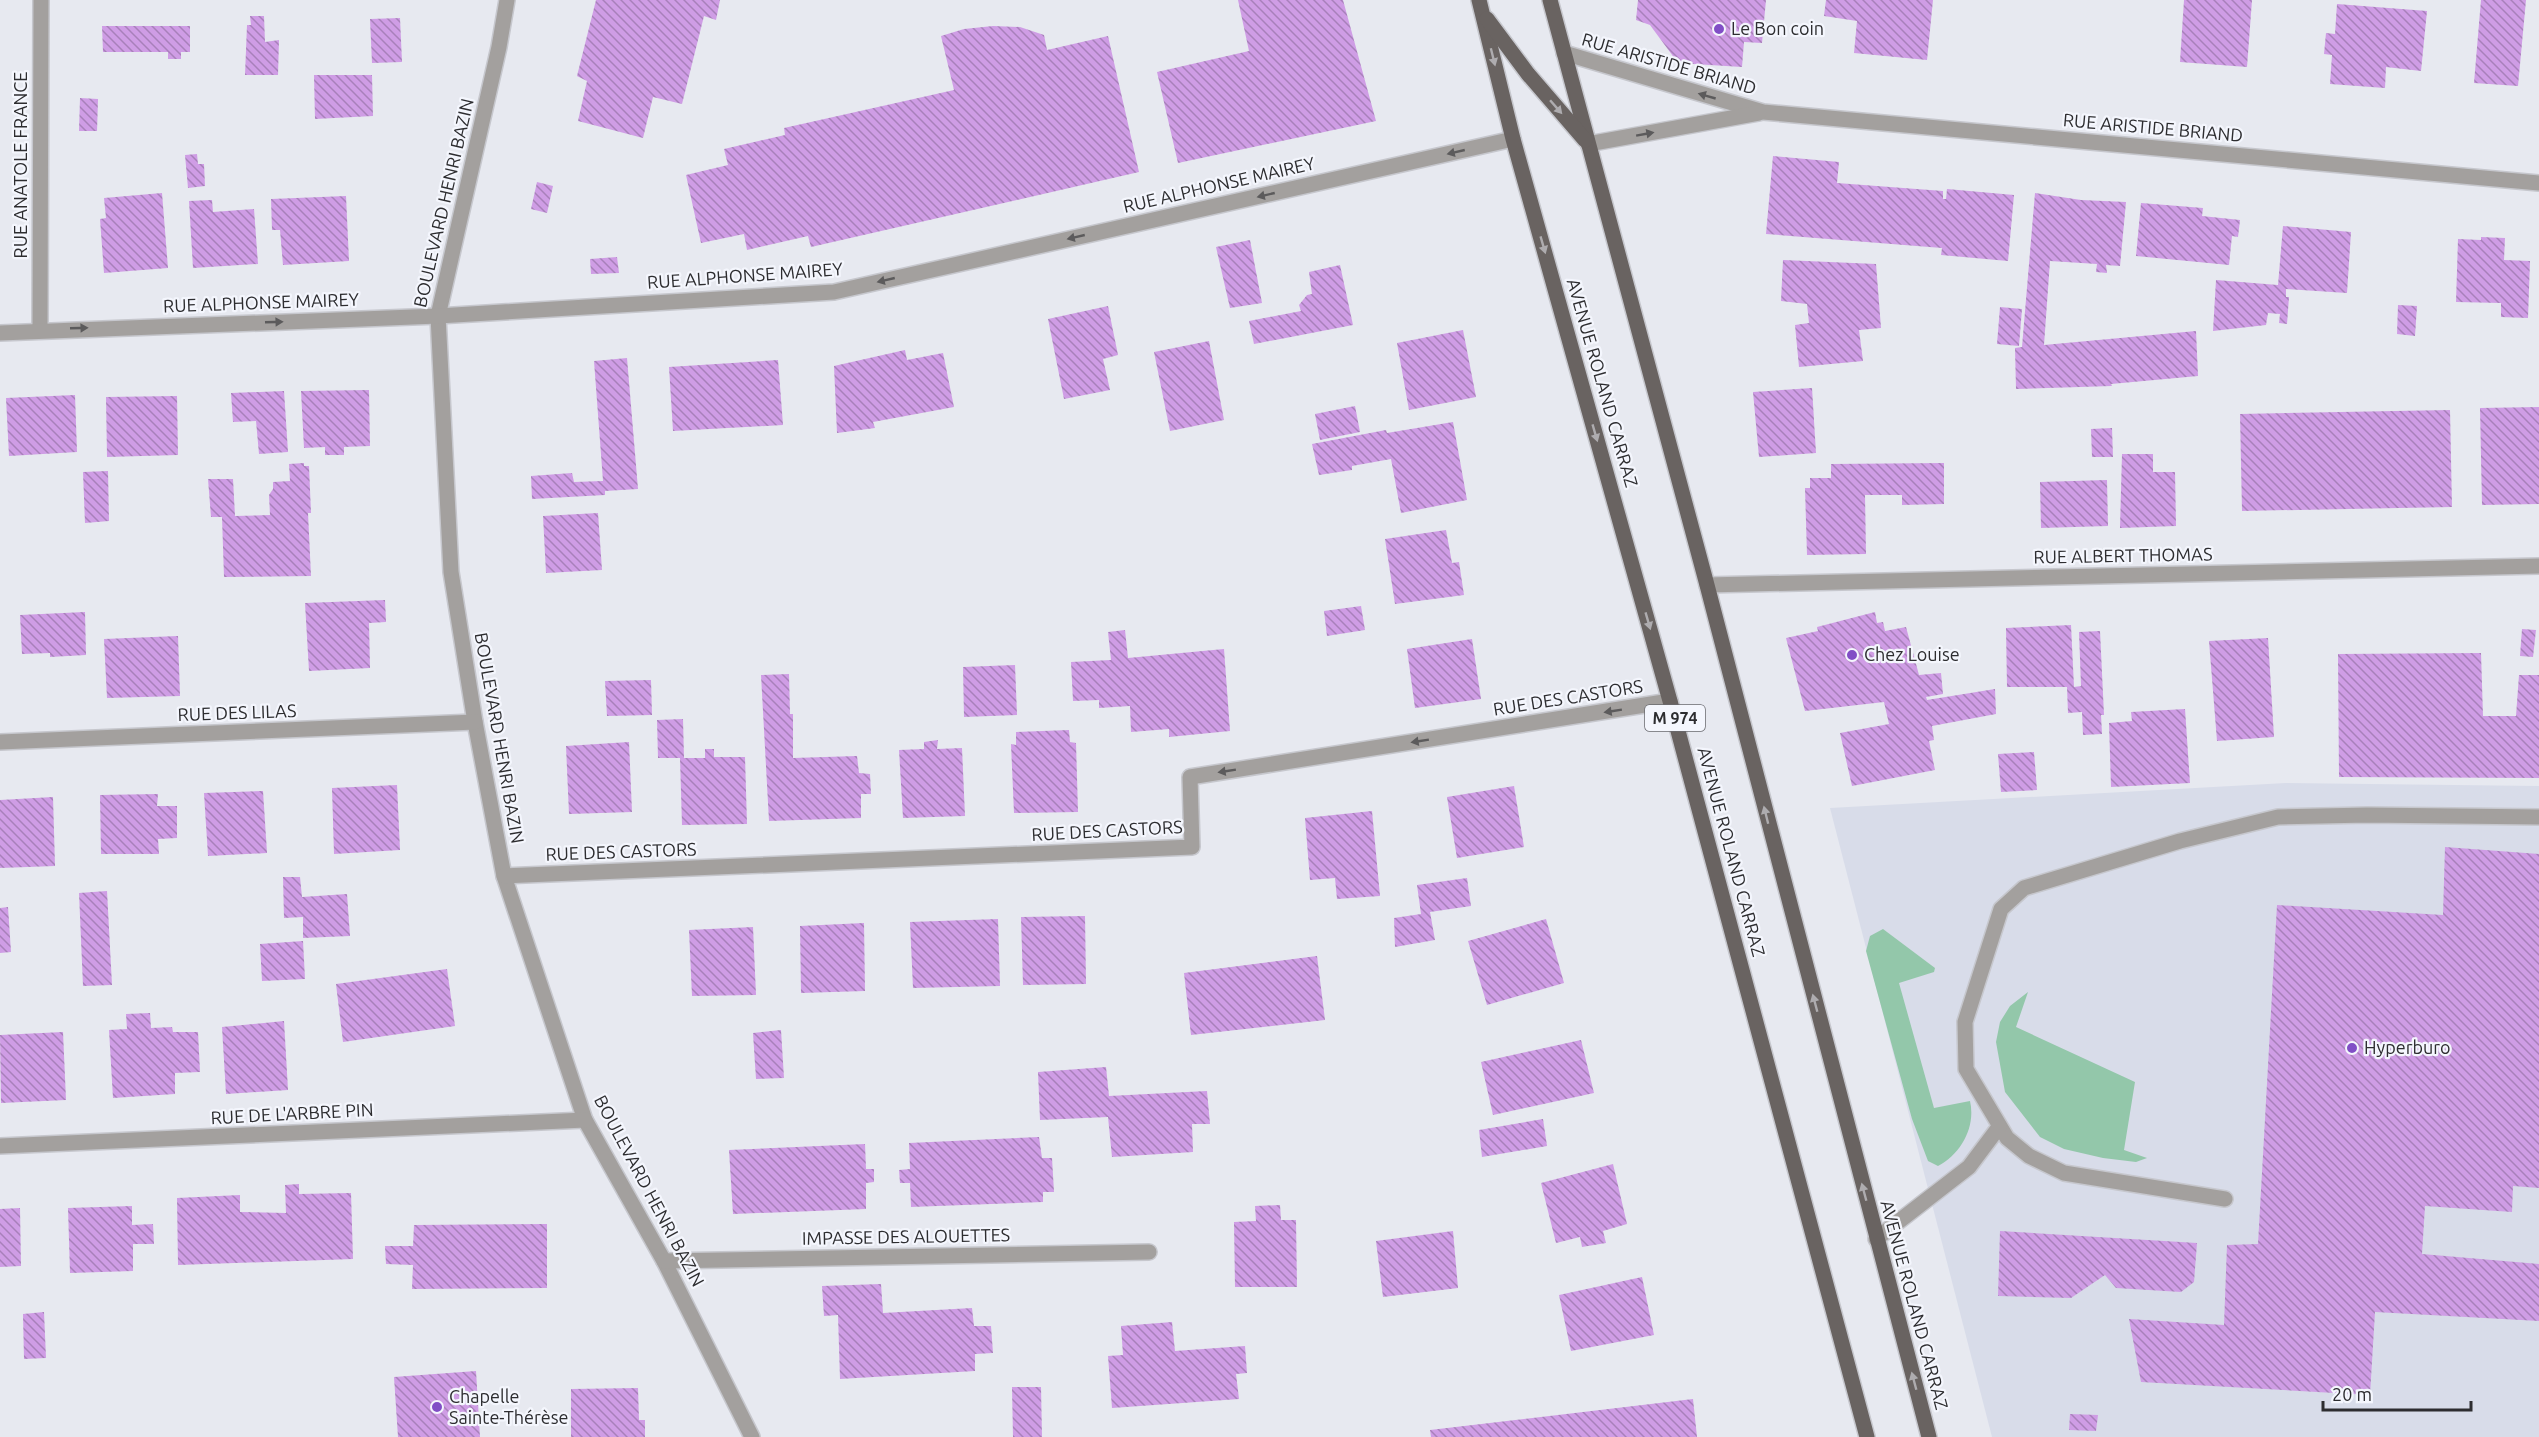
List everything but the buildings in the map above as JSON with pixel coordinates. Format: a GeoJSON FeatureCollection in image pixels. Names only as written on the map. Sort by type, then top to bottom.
{"type":"FeatureCollection","features":[{"type":"Feature","properties":{"kind":"main road","name":"AVENUE ROLAND CARRAZ"},"geometry":{"type":"LineString","coordinates":[[1550,0],[1707,585],[1929,1437]]}},
{"type":"Feature","properties":{"kind":"main road","name":"AVENUE ROLAND CARRAZ"},"geometry":{"type":"LineString","coordinates":[[1480,6],[1514,139],[1670,701],[1867,1437]]}},
{"type":"Feature","properties":{"kind":"main road"},"geometry":{"type":"LineString","coordinates":[[1480,6],[1528,74],[1588,144]]}},
{"type":"Feature","properties":{"kind":"street","name":"RUE ANATOLE FRANCE"},"geometry":{"type":"LineString","coordinates":[[40,330],[41,0]]}},
{"type":"Feature","properties":{"kind":"street","name":"BOULEVARD HENRI BAZIN"},"geometry":{"type":"LineString","coordinates":[[507,0],[499,47],[438,316],[451,572],[475,722],[504,876],[585,1120],[664,1261],[752,1437]]}},
{"type":"Feature","properties":{"kind":"street","name":"RUE ARISTIDE BRIAND"},"geometry":{"type":"LineString","coordinates":[[1564,53],[1763,112],[2539,183]]}},
{"type":"Feature","properties":{"kind":"street","name":"RUE ARISTIDE BRIAND"},"geometry":{"type":"LineString","coordinates":[[1588,144],[1763,112]]}},
{"type":"Feature","properties":{"kind":"street","name":"RUE ALPHONSE MAIREY"},"geometry":{"type":"LineString","coordinates":[[0,333],[438,316],[834,292],[1514,139]]}},
{"type":"Feature","properties":{"kind":"street","name":"RUE ALBERT THOMAS"},"geometry":{"type":"LineString","coordinates":[[1707,585],[2539,566]]}},
{"type":"Feature","properties":{"kind":"street","name":"RUE DES CASTORS"},"geometry":{"type":"LineString","coordinates":[[504,876],[1192,847],[1190,777],[1670,701]]}},
{"type":"Feature","properties":{"kind":"street","name":"RUE DES LILAS"},"geometry":{"type":"LineString","coordinates":[[0,742],[475,722]]}},
{"type":"Feature","properties":{"kind":"street"},"geometry":{"type":"LineString","coordinates":[[2225,1199],[2064,1173],[2029,1156],[2007,1138],[1966,1069],[1965,1022],[2001,909],[2024,888],[2180,842],[2278,818],[2367,815],[2539,817]]}},
{"type":"Feature","properties":{"kind":"street","name":"RUE DE L'ARBRE PIN"},"geometry":{"type":"LineString","coordinates":[[0,1146],[585,1120]]}},
{"type":"Feature","properties":{"kind":"street"},"geometry":{"type":"LineString","coordinates":[[1876,1239],[1969,1167],[1999,1127]]}},
{"type":"Feature","properties":{"kind":"street","name":"IMPASSE DES ALOUETTES"},"geometry":{"type":"LineString","coordinates":[[664,1261],[1149,1252]]}},
{"type":"Feature","properties":{"kind":"shaded area"},"geometry":{"type":"Polygon","coordinates":[[[2286,783],[2539,786],[2539,1437],[1992,1437],[1830,808],[2286,783]]]}},
{"type":"Feature","properties":{"kind":"green space"},"geometry":{"type":"Polygon","coordinates":[[[1883,929],[1935,968],[1934,972],[1899,983],[1934,1108],[1970,1101],[1971,1120],[1965,1139],[1954,1154],[1938,1166],[1928,1161],[1912,1119],[1866,951],[1870,936],[1883,929]]]}},
{"type":"Feature","properties":{"kind":"green space"},"geometry":{"type":"Polygon","coordinates":[[[2028,992],[2016,1027],[2135,1082],[2124,1150],[2147,1158],[2136,1162],[2103,1158],[2064,1149],[2040,1137],[2005,1092],[1996,1042],[2000,1022],[2010,1006],[2028,992]]]}},
{"type":"Feature","properties":{"kind":"place","name":"Le Bon coin"},"geometry":{"type":"Point","coordinates":[1719,29]}},
{"type":"Feature","properties":{"kind":"place","name":"Chez Louise"},"geometry":{"type":"Point","coordinates":[1852,655]}},
{"type":"Feature","properties":{"kind":"place","name":"Hyperburo"},"geometry":{"type":"Point","coordinates":[2352,1048]}},
{"type":"Feature","properties":{"kind":"place","name":"Chapelle Sainte-Thérèse"},"geometry":{"type":"Point","coordinates":[437,1407]}}]}
